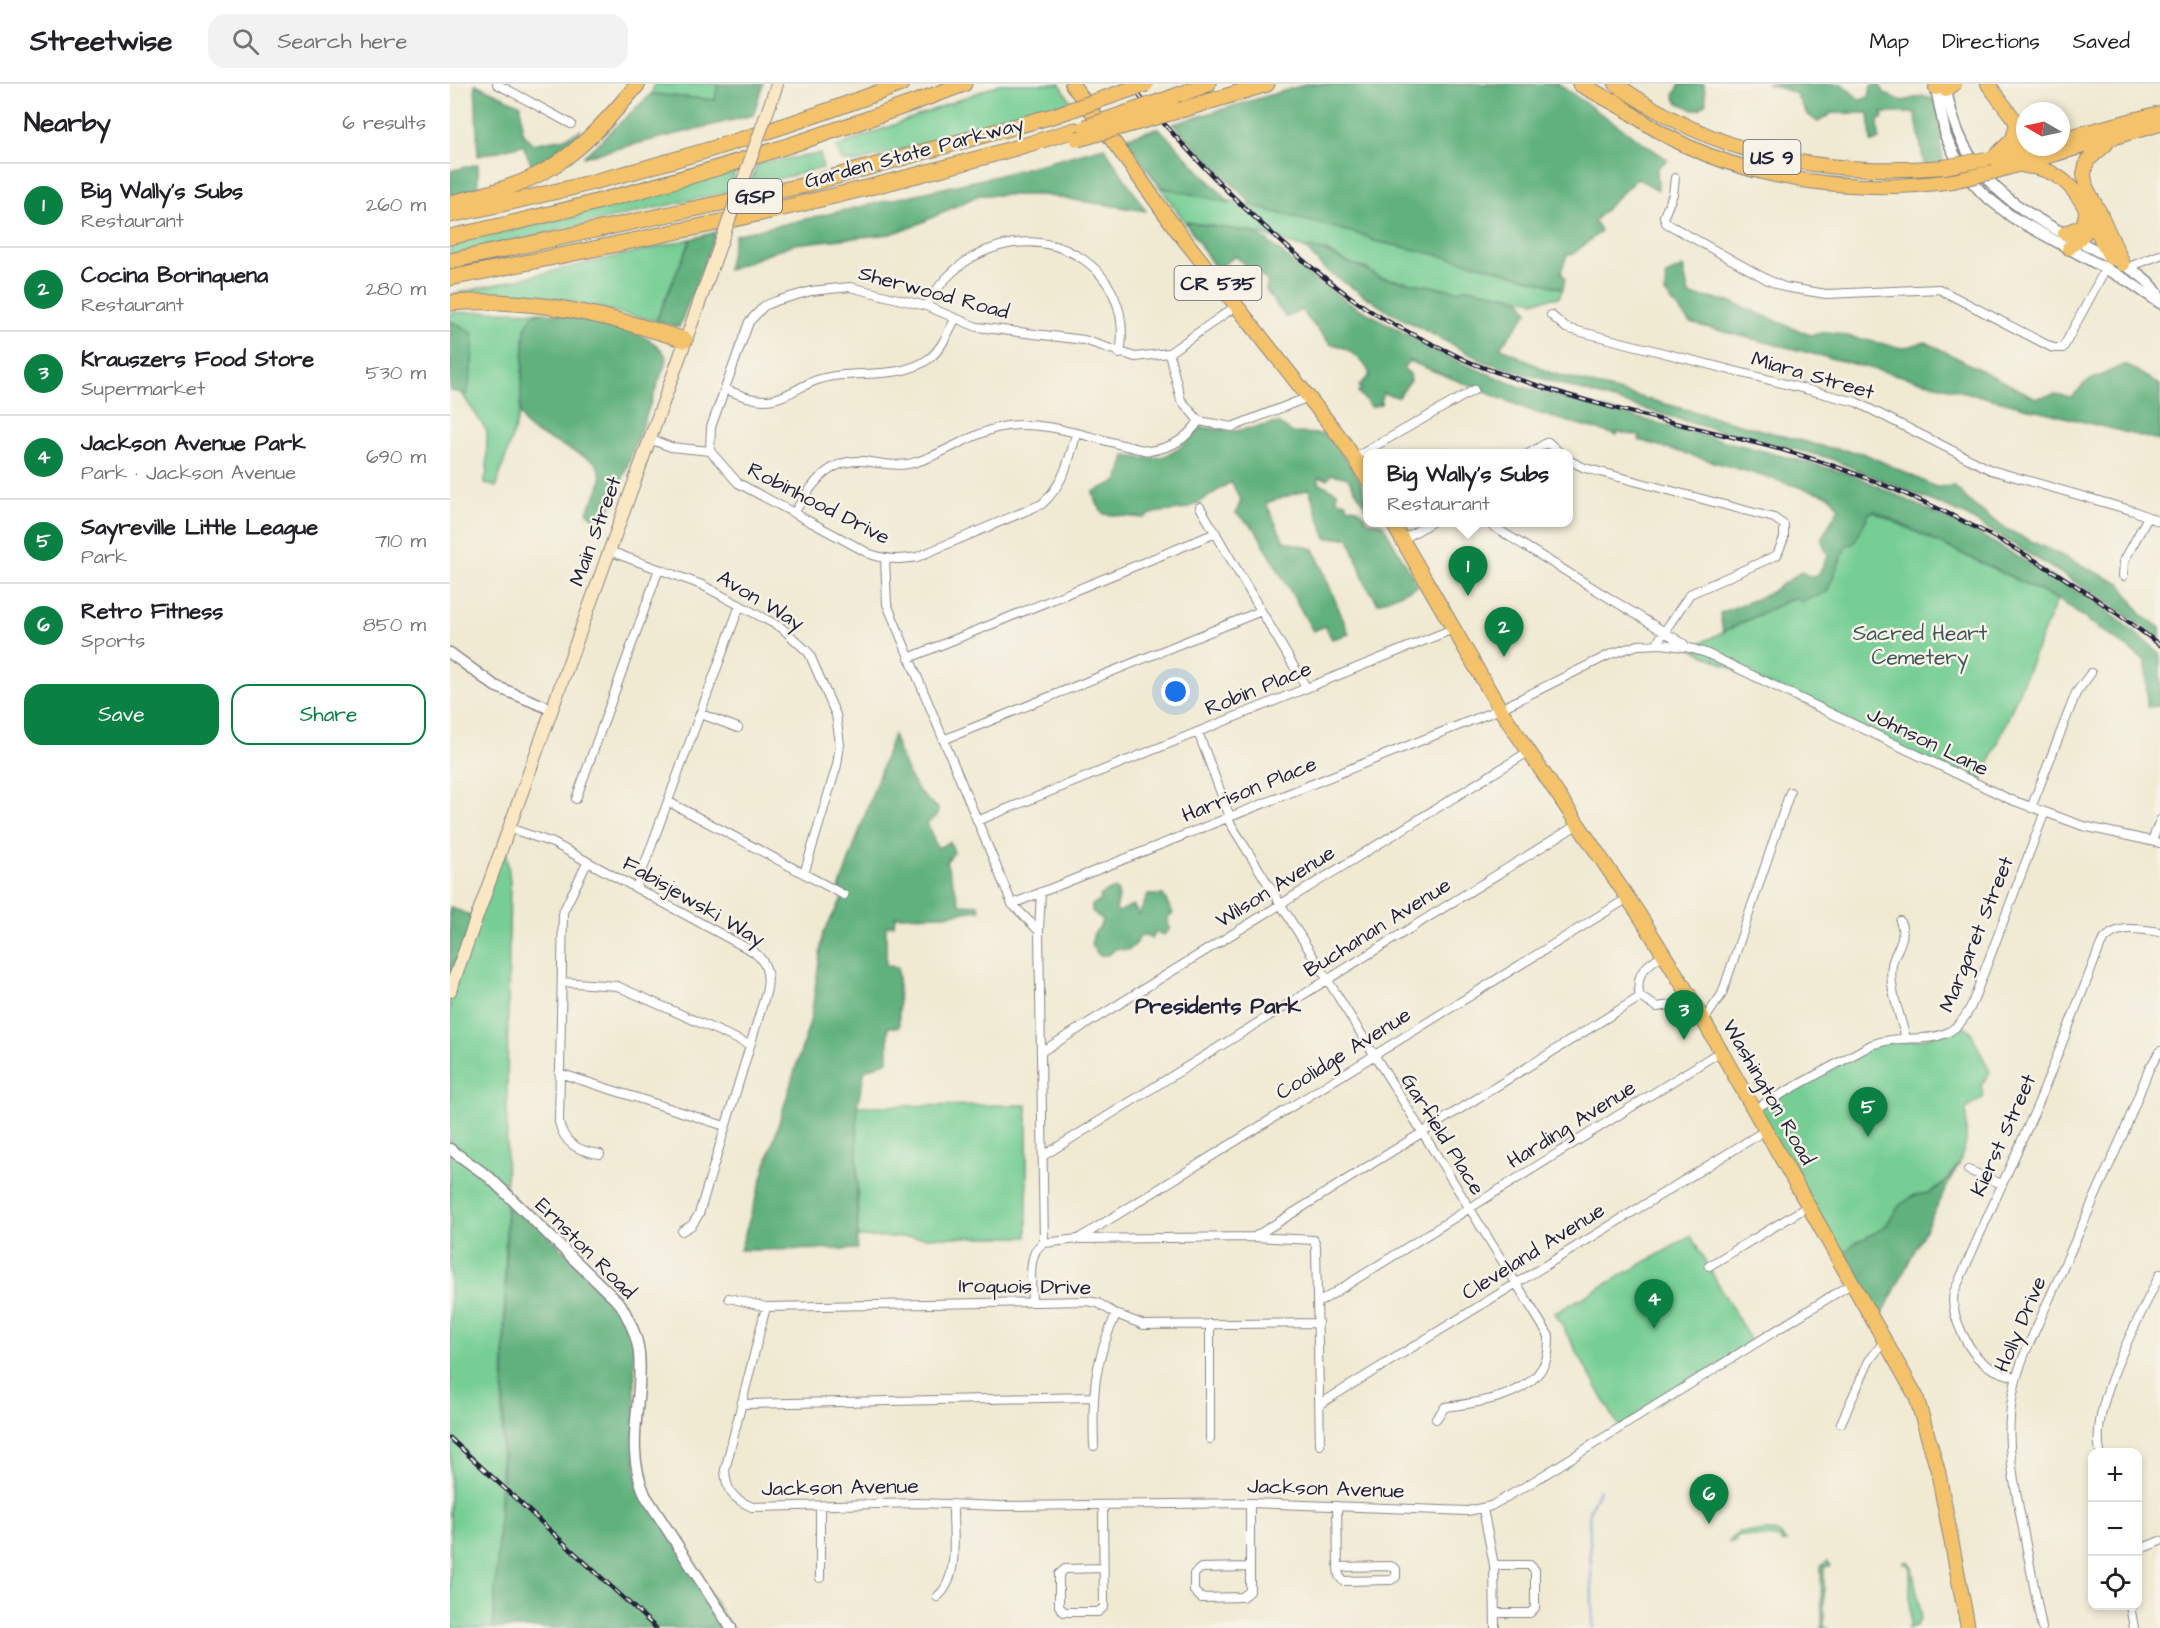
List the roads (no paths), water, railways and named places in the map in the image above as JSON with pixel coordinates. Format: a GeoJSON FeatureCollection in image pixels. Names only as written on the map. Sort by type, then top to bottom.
{"type":"FeatureCollection","features":[{"type":"Feature","properties":{"kind":"highway"},"geometry":{"type":"LineString","coordinates":[[450,203],[524,182],[554,167],[589,140],[638,84]]}},
{"type":"Feature","properties":{"kind":"highway"},"geometry":{"type":"LineString","coordinates":[[450,215],[578,187],[668,162],[772,130],[901,84]]}},
{"type":"Feature","properties":{"kind":"highway","name":"Garden State Parkway"},"geometry":{"type":"LineString","coordinates":[[450,237],[556,213],[689,175],[827,132],[964,84]]}},
{"type":"Feature","properties":{"kind":"highway","name":"Garden State Parkway"},"geometry":{"type":"LineString","coordinates":[[450,261],[801,186],[1056,115],[1146,84]]}},
{"type":"Feature","properties":{"kind":"highway"},"geometry":{"type":"LineString","coordinates":[[1179,103],[1208,84]]}},
{"type":"Feature","properties":{"kind":"highway"},"geometry":{"type":"LineString","coordinates":[[1179,103],[1267,84]]}},
{"type":"Feature","properties":{"kind":"highway"},"geometry":{"type":"LineString","coordinates":[[1580,84],[1622,107]]}},
{"type":"Feature","properties":{"kind":"highway","name":"Garden State Parkway"},"geometry":{"type":"LineString","coordinates":[[450,278],[713,225],[1076,135],[1179,103]]}},
{"type":"Feature","properties":{"kind":"highway"},"geometry":{"type":"LineString","coordinates":[[450,303],[502,302],[556,306],[617,319],[685,340]]}},
{"type":"Feature","properties":{"kind":"main road","name":"Main Street"},"geometry":{"type":"LineString","coordinates":[[450,991],[777,84]]}},
{"type":"Feature","properties":{"kind":"main road","name":"CR 535"},"geometry":{"type":"LineString","coordinates":[[1072,84],[1176,229],[1309,397],[1363,472]]}},
{"type":"Feature","properties":{"kind":"main road","name":"US 9"},"geometry":{"type":"LineString","coordinates":[[1594,84],[1622,107],[1652,127],[1688,145],[1734,163],[1822,183],[1881,187],[1953,181],[2016,153]]}},
{"type":"Feature","properties":{"kind":"main road","name":"US 9"},"geometry":{"type":"LineString","coordinates":[[1616,84],[1653,109],[1696,131],[1778,159],[1866,170],[1991,163],[2014,165],[2160,124]]}},
{"type":"Feature","properties":{"kind":"main road"},"geometry":{"type":"LineString","coordinates":[[1988,84],[2017,123],[2013,139],[1991,163]]}},
{"type":"Feature","properties":{"kind":"main road"},"geometry":{"type":"LineString","coordinates":[[1997,84],[2016,106]]}},
{"type":"Feature","properties":{"kind":"main road"},"geometry":{"type":"LineString","coordinates":[[2070,136],[2160,113]]}},
{"type":"Feature","properties":{"kind":"main road"},"geometry":{"type":"LineString","coordinates":[[2070,134],[2075,135]]}},
{"type":"Feature","properties":{"kind":"main road"},"geometry":{"type":"LineString","coordinates":[[2113,139],[2087,161],[2084,174],[2095,223],[2117,264]]}},
{"type":"Feature","properties":{"kind":"main road"},"geometry":{"type":"LineString","coordinates":[[2014,165],[2038,167],[2054,172],[2074,190],[2090,206],[2117,264]]}},
{"type":"Feature","properties":{"kind":"main road"},"geometry":{"type":"LineString","coordinates":[[2065,233],[2083,225],[2090,206]]}},
{"type":"Feature","properties":{"kind":"main road"},"geometry":{"type":"LineString","coordinates":[[2075,244],[2095,223]]}},
{"type":"Feature","properties":{"kind":"main road","name":"Washington Road"},"geometry":{"type":"LineString","coordinates":[[1395,527],[1500,709],[1628,898],[1689,995],[1886,1339],[1924,1415],[1938,1471],[1968,1628]]}},
{"type":"Feature","properties":{"kind":"street"},"geometry":{"type":"LineString","coordinates":[[497,84],[571,124]]}},
{"type":"Feature","properties":{"kind":"street"},"geometry":{"type":"LineString","coordinates":[[1942,86],[1950,117],[1975,167],[2000,193],[2065,233],[2075,244]]}},
{"type":"Feature","properties":{"kind":"street"},"geometry":{"type":"LineString","coordinates":[[1942,86],[1946,137],[1963,171],[1983,194],[2012,218],[2075,244],[2146,280],[2158,292],[2160,301]]}},
{"type":"Feature","properties":{"kind":"street"},"geometry":{"type":"LineString","coordinates":[[1675,178],[1664,216],[1666,223],[1768,280],[1785,287],[1818,294],[1939,289],[2053,348],[2063,348],[2117,264],[2160,255]]}},
{"type":"Feature","properties":{"kind":"street"},"geometry":{"type":"LineString","coordinates":[[926,306],[942,282],[975,256],[997,247],[1014,244],[1030,243],[1061,248],[1085,260],[1106,280],[1123,319],[1120,354]]}},
{"type":"Feature","properties":{"kind":"street"},"geometry":{"type":"LineString","coordinates":[[2117,264],[2160,301]]}},
{"type":"Feature","properties":{"kind":"street","name":"Sherwood Road"},"geometry":{"type":"LineString","coordinates":[[710,451],[711,427],[749,322],[764,306],[812,291],[850,287],[926,306],[955,319],[1001,332],[1084,340],[1120,354],[1136,357],[1169,354]]}},
{"type":"Feature","properties":{"kind":"street"},"geometry":{"type":"LineString","coordinates":[[1236,306],[1169,354],[1181,400],[1199,421],[1232,427],[1309,397]]}},
{"type":"Feature","properties":{"kind":"street","name":"Miara Street"},"geometry":{"type":"LineString","coordinates":[[1551,315],[1566,328],[1856,402],[2003,475],[2113,504],[2160,522]]}},
{"type":"Feature","properties":{"kind":"street"},"geometry":{"type":"LineString","coordinates":[[724,389],[765,400],[776,399],[817,380],[900,370],[929,359],[942,344],[955,319]]}},
{"type":"Feature","properties":{"kind":"street"},"geometry":{"type":"LineString","coordinates":[[1370,449],[1473,390]]}},
{"type":"Feature","properties":{"kind":"street"},"geometry":{"type":"LineString","coordinates":[[794,513],[819,477],[840,464],[860,461],[887,465],[908,464],[996,428],[1038,425],[1124,447],[1149,451],[1163,449],[1177,443],[1199,421]]}},
{"type":"Feature","properties":{"kind":"street","name":"Robinhood Drive"},"geometry":{"type":"LineString","coordinates":[[710,451],[717,462],[738,483],[885,559],[917,557],[1042,504],[1053,494],[1062,480],[1076,435]]}},
{"type":"Feature","properties":{"kind":"street"},"geometry":{"type":"LineString","coordinates":[[650,439],[671,447],[710,451]]}},
{"type":"Feature","properties":{"kind":"street"},"geometry":{"type":"LineString","coordinates":[[1535,449],[1548,442],[1556,449]]}},
{"type":"Feature","properties":{"kind":"street"},"geometry":{"type":"LineString","coordinates":[[1354,458],[1363,453]]}},
{"type":"Feature","properties":{"kind":"street"},"geometry":{"type":"LineString","coordinates":[[1573,462],[1585,468],[1774,518],[1784,525],[1784,538],[1776,555],[1690,594],[1662,631],[1656,644]]}},
{"type":"Feature","properties":{"kind":"street"},"geometry":{"type":"LineString","coordinates":[[1200,507],[1306,687]]}},
{"type":"Feature","properties":{"kind":"street"},"geometry":{"type":"LineString","coordinates":[[2123,576],[2124,561],[2148,517]]}},
{"type":"Feature","properties":{"kind":"street"},"geometry":{"type":"LineString","coordinates":[[1402,540],[1424,527]]}},
{"type":"Feature","properties":{"kind":"street","name":"Johnson Lane"},"geometry":{"type":"LineString","coordinates":[[1494,527],[1690,648],[2044,814],[2083,826],[2156,842]]}},
{"type":"Feature","properties":{"kind":"street"},"geometry":{"type":"LineString","coordinates":[[909,658],[1216,533]]}},
{"type":"Feature","properties":{"kind":"street","name":"Avon Way"},"geometry":{"type":"LineString","coordinates":[[609,551],[702,585],[796,639],[809,653],[836,715],[840,733],[839,755],[804,874]]}},
{"type":"Feature","properties":{"kind":"street"},"geometry":{"type":"LineString","coordinates":[[885,559],[886,604],[1012,904],[1039,931]]}},
{"type":"Feature","properties":{"kind":"street"},"geometry":{"type":"LineString","coordinates":[[576,799],[659,570]]}},
{"type":"Feature","properties":{"kind":"street"},"geometry":{"type":"LineString","coordinates":[[636,888],[740,605]]}},
{"type":"Feature","properties":{"kind":"street"},"geometry":{"type":"LineString","coordinates":[[943,740],[1261,611]]}},
{"type":"Feature","properties":{"kind":"street","name":"Robin Place"},"geometry":{"type":"LineString","coordinates":[[977,821],[1454,629]]}},
{"type":"Feature","properties":{"kind":"street","name":"Johnson Lane"},"geometry":{"type":"LineString","coordinates":[[1500,709],[1605,656],[1632,647],[1656,644],[1690,648]]}},
{"type":"Feature","properties":{"kind":"street"},"geometry":{"type":"LineString","coordinates":[[450,653],[495,686],[551,709]]}},
{"type":"Feature","properties":{"kind":"street"},"geometry":{"type":"LineString","coordinates":[[2031,808],[2076,693],[2091,673]]}},
{"type":"Feature","properties":{"kind":"street","name":"Harrison Place"},"geometry":{"type":"LineString","coordinates":[[1012,904],[1500,709]]}},
{"type":"Feature","properties":{"kind":"street"},"geometry":{"type":"LineString","coordinates":[[701,714],[738,728]]}},
{"type":"Feature","properties":{"kind":"street","name":"Garfield Place"},"geometry":{"type":"LineString","coordinates":[[1198,732],[1228,817],[1468,1209],[1518,1282],[1549,1336],[1546,1360],[1528,1381],[1515,1390],[1494,1399],[1445,1407],[1437,1419]]}},
{"type":"Feature","properties":{"kind":"street","name":"Wilson Avenue"},"geometry":{"type":"LineString","coordinates":[[1041,1052],[1528,752]]}},
{"type":"Feature","properties":{"kind":"street"},"geometry":{"type":"LineString","coordinates":[[1704,1020],[1722,994],[1790,792]]}},
{"type":"Feature","properties":{"kind":"street"},"geometry":{"type":"LineString","coordinates":[[669,802],[844,895]]}},
{"type":"Feature","properties":{"kind":"street","name":"Margaret Street"},"geometry":{"type":"LineString","coordinates":[[1754,1109],[1871,1045],[1887,1040],[1946,1035],[1965,1019],[2044,814]]}},
{"type":"Feature","properties":{"kind":"street"},"geometry":{"type":"LineString","coordinates":[[2156,842],[2160,820]]}},
{"type":"Feature","properties":{"kind":"street","name":"Buchanan Avenue"},"geometry":{"type":"LineString","coordinates":[[1043,1156],[1577,825]]}},
{"type":"Feature","properties":{"kind":"street","name":"Fabisjewski Way"},"geometry":{"type":"LineString","coordinates":[[508,828],[553,843],[636,888],[760,956],[766,968],[768,982],[699,1214],[682,1231]]}},
{"type":"Feature","properties":{"kind":"street"},"geometry":{"type":"LineString","coordinates":[[587,863],[563,912],[559,1122],[561,1132],[574,1147],[600,1154]]}},
{"type":"Feature","properties":{"kind":"street"},"geometry":{"type":"LineString","coordinates":[[1041,892],[1039,931],[1044,1243]]}},
{"type":"Feature","properties":{"kind":"street","name":"Coolidge Avenue"},"geometry":{"type":"LineString","coordinates":[[1078,1239],[1628,898]]}},
{"type":"Feature","properties":{"kind":"street"},"geometry":{"type":"LineString","coordinates":[[1900,921],[1904,935],[1892,963],[1892,978],[1906,1039]]}},
{"type":"Feature","properties":{"kind":"street","name":"Kierst Street"},"geometry":{"type":"LineString","coordinates":[[2016,1377],[1990,1368],[1979,1359],[1952,1308],[1956,1287],[2043,1091],[2101,944],[2107,936],[2121,929],[2160,932]]}},
{"type":"Feature","properties":{"kind":"street"},"geometry":{"type":"LineString","coordinates":[[1664,954],[1642,969],[1638,983],[1640,997],[1650,1005],[1664,1007],[1689,995]]}},
{"type":"Feature","properties":{"kind":"street"},"geometry":{"type":"LineString","coordinates":[[562,982],[617,986],[750,1046]]}},
{"type":"Feature","properties":{"kind":"street"},"geometry":{"type":"LineString","coordinates":[[1255,1237],[1640,997]]}},
{"type":"Feature","properties":{"kind":"street","name":"Harding Avenue"},"geometry":{"type":"LineString","coordinates":[[1318,1303],[1721,1051]]}},
{"type":"Feature","properties":{"kind":"street","name":"Holly Drive"},"geometry":{"type":"LineString","coordinates":[[2042,1628],[2009,1451],[2009,1412],[2016,1377],[2124,1132],[2149,1069],[2160,1051]]}},
{"type":"Feature","properties":{"kind":"street"},"geometry":{"type":"LineString","coordinates":[[560,1073],[725,1126]]}},
{"type":"Feature","properties":{"kind":"street","name":"Cleveland Avenue"},"geometry":{"type":"LineString","coordinates":[[1320,1404],[1766,1130]]}},
{"type":"Feature","properties":{"kind":"street","name":"Ernston Road"},"geometry":{"type":"LineString","coordinates":[[450,1149],[489,1177],[621,1305],[634,1331],[639,1351],[634,1448],[636,1474],[645,1495],[731,1628]]}},
{"type":"Feature","properties":{"kind":"street"},"geometry":{"type":"LineString","coordinates":[[1968,1170],[2002,1184]]}},
{"type":"Feature","properties":{"kind":"street"},"geometry":{"type":"LineString","coordinates":[[1709,1266],[1809,1205]]}},
{"type":"Feature","properties":{"kind":"street"},"geometry":{"type":"LineString","coordinates":[[1032,1302],[1034,1254],[1038,1245],[1044,1243],[1078,1239],[1255,1237],[1314,1240],[1317,1247],[1320,1445]]}},
{"type":"Feature","properties":{"kind":"street"},"geometry":{"type":"LineString","coordinates":[[2100,1448],[2098,1422],[2104,1399],[2160,1274]]}},
{"type":"Feature","properties":{"kind":"street","name":"Jackson Avenue"},"geometry":{"type":"LineString","coordinates":[[741,1404],[725,1470],[726,1487],[735,1500],[752,1507],[919,1503],[1103,1505],[1250,1503],[1428,1510],[1484,1509],[1532,1483],[1854,1282]]}},
{"type":"Feature","properties":{"kind":"street","name":"Iroquois Drive"},"geometry":{"type":"LineString","coordinates":[[729,1298],[766,1307],[1086,1302],[1098,1303],[1116,1314],[1144,1324],[1318,1323]]}},
{"type":"Feature","properties":{"kind":"street"},"geometry":{"type":"LineString","coordinates":[[766,1307],[741,1404],[1092,1397]]}},
{"type":"Feature","properties":{"kind":"street"},"geometry":{"type":"LineString","coordinates":[[1094,1446],[1092,1397],[1099,1355],[1116,1314]]}},
{"type":"Feature","properties":{"kind":"street"},"geometry":{"type":"LineString","coordinates":[[1210,1323],[1210,1439]]}},
{"type":"Feature","properties":{"kind":"street"},"geometry":{"type":"LineString","coordinates":[[1841,1423],[1869,1361],[1886,1339]]}},
{"type":"Feature","properties":{"kind":"street"},"geometry":{"type":"LineString","coordinates":[[1250,1503],[1250,1567],[1250,1591],[1242,1597],[1201,1598],[1194,1591],[1194,1574],[1201,1568],[1250,1567]]}},
{"type":"Feature","properties":{"kind":"street"},"geometry":{"type":"LineString","coordinates":[[938,1597],[947,1590],[951,1575],[952,1504]]}},
{"type":"Feature","properties":{"kind":"street"},"geometry":{"type":"LineString","coordinates":[[1103,1505],[1104,1607],[1098,1612],[1064,1612],[1059,1606],[1059,1574],[1065,1569],[1103,1568]]}},
{"type":"Feature","properties":{"kind":"street"},"geometry":{"type":"LineString","coordinates":[[1337,1506],[1338,1567],[1339,1576],[1343,1581],[1391,1580],[1396,1577],[1395,1569],[1391,1566],[1338,1567]]}},
{"type":"Feature","properties":{"kind":"street"},"geometry":{"type":"LineString","coordinates":[[820,1507],[820,1578]]}},
{"type":"Feature","properties":{"kind":"street"},"geometry":{"type":"LineString","coordinates":[[1484,1509],[1494,1565],[1495,1628]]}},
{"type":"Feature","properties":{"kind":"street"},"geometry":{"type":"LineString","coordinates":[[2142,1548],[2160,1541]]}},
{"type":"Feature","properties":{"kind":"street"},"geometry":{"type":"LineString","coordinates":[[1494,1565],[1530,1565],[1535,1570],[1535,1608],[1530,1613],[1495,1613]]}},
{"type":"Feature","properties":{"kind":"street"},"geometry":{"type":"LineString","coordinates":[[2131,1610],[2134,1628]]}},
{"type":"Feature","properties":{"kind":"waterway"},"geometry":{"type":"LineString","coordinates":[[1593,1628],[1589,1511],[1599,1490]]}},
{"type":"Feature","properties":{"kind":"railway"},"geometry":{"type":"LineString","coordinates":[[1129,84],[1212,176],[1272,233],[1335,286],[1392,324],[1465,360],[1508,376],[1595,403],[1783,450],[1884,485],[1933,506],[2027,556],[2073,584],[2160,645]]}},
{"type":"Feature","properties":{"kind":"railway"},"geometry":{"type":"LineString","coordinates":[[450,1438],[656,1628]]}},
{"type":"Feature","properties":{"kind":"place","name":"Big Wally's Subs"},"geometry":{"type":"Point","coordinates":[1468,596]}},
{"type":"Feature","properties":{"kind":"place","name":"Cocina Borinquena"},"geometry":{"type":"Point","coordinates":[1504,657]}},
{"type":"Feature","properties":{"kind":"place","name":"Krauszers Food Store"},"geometry":{"type":"Point","coordinates":[1684,1040]}},
{"type":"Feature","properties":{"kind":"place","name":"Sayreville Little League"},"geometry":{"type":"Point","coordinates":[1868,1137]}},
{"type":"Feature","properties":{"kind":"place","name":"Jackson Avenue Park"},"geometry":{"type":"Point","coordinates":[1654,1329]}},
{"type":"Feature","properties":{"kind":"place","name":"Retro Fitness"},"geometry":{"type":"Point","coordinates":[1709,1524]}},
{"type":"Feature","properties":{"kind":"district","name":"Presidents Park"},"geometry":{"type":"Point","coordinates":[1218,1005]}},
{"type":"Feature","properties":{"kind":"park label","name":"Sacred Heart Cemetery"},"geometry":{"type":"Point","coordinates":[1920,645]}}]}
